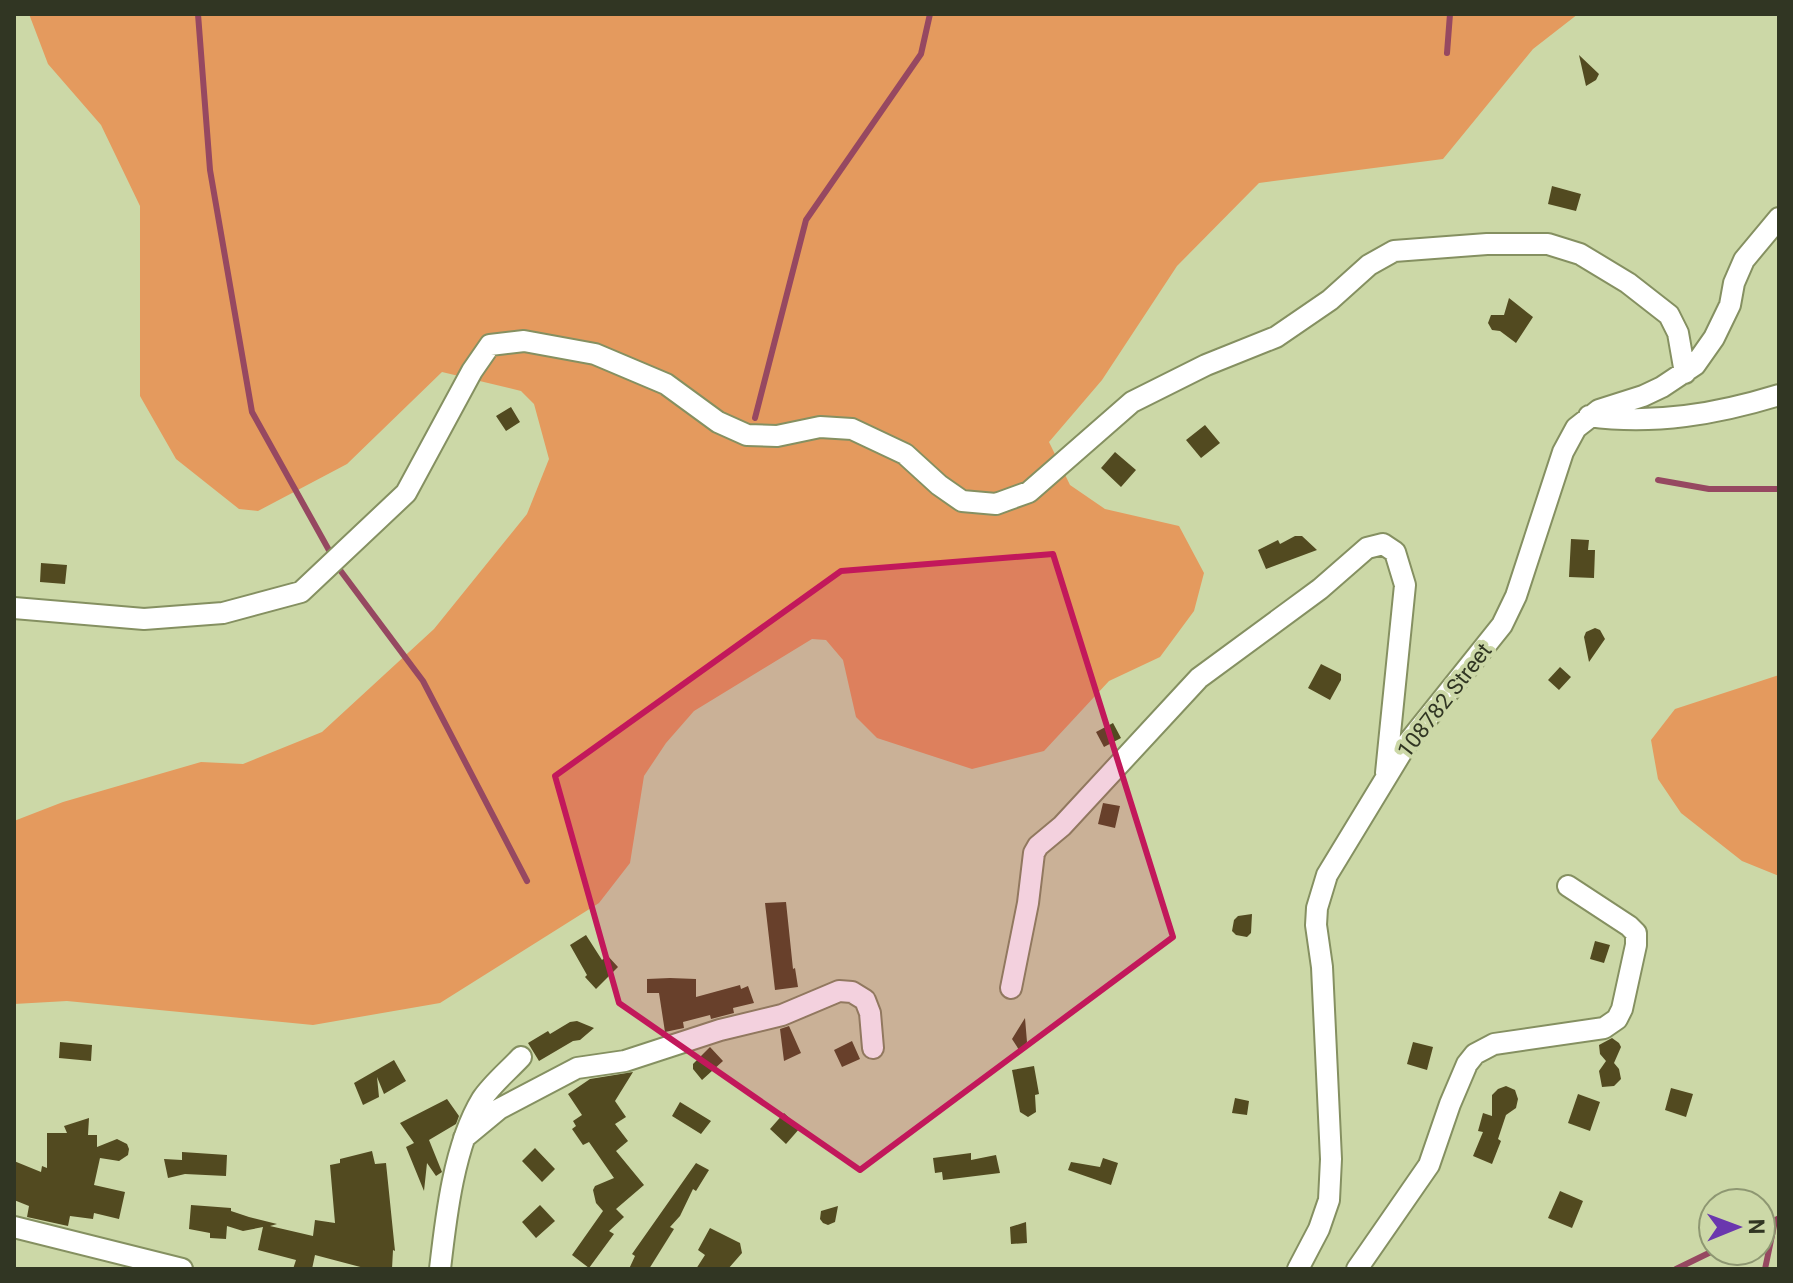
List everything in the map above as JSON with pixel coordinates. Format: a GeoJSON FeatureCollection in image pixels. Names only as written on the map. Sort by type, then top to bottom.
{"type":"FeatureCollection","features":[{"type":"Feature","properties":{"kind":"street"},"geometry":{"type":"LineString","coordinates":[[1589,416],[1643,396],[1685,373],[1703,356],[1730,305],[1734,283],[1744,260],[1779,218]]}},
{"type":"Feature","properties":{"kind":"street"},"geometry":{"type":"LineString","coordinates":[[14,608],[144,619],[223,613],[301,592],[406,493],[472,371],[490,345],[524,341],[595,354],[666,384],[718,422],[747,435],[777,436],[820,427],[852,429],[905,454],[962,501],[996,504],[1029,492],[1132,402],[1206,365],[1276,337],[1330,300],[1369,265],[1394,251],[1487,244],[1548,244],[1580,254],[1628,283],[1669,315],[1678,333],[1685,373]]}},
{"type":"Feature","properties":{"kind":"street"},"geometry":{"type":"LineString","coordinates":[[1589,416],[1620,420],[1698,415],[1779,395]]}},
{"type":"Feature","properties":{"kind":"street","name":"108782 Street"},"geometry":{"type":"LineString","coordinates":[[1298,1269],[1319,1229],[1329,1200],[1331,1159],[1317,908],[1327,875],[1406,745],[1502,625],[1516,596],[1563,452],[1576,428],[1589,416]]}},
{"type":"Feature","properties":{"kind":"street"},"geometry":{"type":"LineString","coordinates":[[1011,988],[1028,903],[1031,862],[1038,846],[1062,826],[1199,678],[1320,589],[1367,548],[1383,544],[1395,552],[1405,585],[1385,777]]}},
{"type":"Feature","properties":{"kind":"street"},"geometry":{"type":"LineString","coordinates":[[1357,1269],[1429,1165],[1450,1104],[1467,1064],[1475,1054],[1494,1044],[1604,1028],[1617,1019],[1631,970],[1636,933],[1568,886]]}},
{"type":"Feature","properties":{"kind":"street"},"geometry":{"type":"LineString","coordinates":[[464,1138],[499,1109],[577,1068],[625,1061],[707,1034],[782,1015],[839,991],[852,992],[865,1000],[870,1013],[873,1048]]}},
{"type":"Feature","properties":{"kind":"street"},"geometry":{"type":"LineString","coordinates":[[440,1269],[445,1222],[464,1138],[483,1098],[521,1057]]}},
{"type":"Feature","properties":{"kind":"street"},"geometry":{"type":"LineString","coordinates":[[14,1227],[182,1269]]}},
{"type":"Feature","properties":{"kind":"highlighted area"},"geometry":{"type":"Polygon","coordinates":[[[1053,554],[1173,937],[860,1170],[619,1003],[555,776],[841,571],[1053,554]]]}},
{"type":"Feature","properties":{"kind":"shaded area"},"geometry":{"type":"Polygon","coordinates":[[[29,14],[1578,14],[1533,49],[1443,159],[1259,183],[1177,266],[1102,380],[1049,442],[1070,485],[1105,509],[1179,526],[1204,573],[1194,611],[1160,657],[1109,681],[1044,751],[972,769],[877,738],[856,717],[843,660],[826,640],[812,639],[694,711],[666,743],[644,776],[630,863],[599,903],[440,1003],[313,1025],[67,1001],[14,1004],[14,821],[63,802],[201,762],[243,764],[322,732],[434,629],[527,514],[549,459],[534,404],[521,391],[442,372],[347,464],[258,511],[239,509],[176,459],[140,396],[140,206],[101,125],[48,64],[29,14]]]}},
{"type":"Feature","properties":{"kind":"shaded area"},"geometry":{"type":"Polygon","coordinates":[[[1779,675],[1779,876],[1742,861],[1681,813],[1658,779],[1651,740],[1675,709],[1779,675]]]}},
{"type":"Feature","properties":{"kind":"building"},"geometry":{"type":"Polygon","coordinates":[[[1579,55],[1599,74],[1586,86],[1579,55]]]}},
{"type":"Feature","properties":{"kind":"building"},"geometry":{"type":"Polygon","coordinates":[[[1552,186],[1581,194],[1576,211],[1548,204],[1552,186]]]}},
{"type":"Feature","properties":{"kind":"building"},"geometry":{"type":"Polygon","coordinates":[[[1509,298],[1533,317],[1516,343],[1500,331],[1492,330],[1488,323],[1491,315],[1504,315],[1509,298]]]}},
{"type":"Feature","properties":{"kind":"building"},"geometry":{"type":"Polygon","coordinates":[[[511,407],[520,422],[506,431],[496,416],[511,407]]]}},
{"type":"Feature","properties":{"kind":"building"},"geometry":{"type":"Polygon","coordinates":[[[1205,425],[1220,443],[1201,458],[1186,440],[1205,425]]]}},
{"type":"Feature","properties":{"kind":"building"},"geometry":{"type":"Polygon","coordinates":[[[1115,452],[1136,470],[1121,487],[1101,468],[1115,452]]]}},
{"type":"Feature","properties":{"kind":"building"},"geometry":{"type":"Polygon","coordinates":[[[1302,536],[1317,550],[1266,569],[1258,550],[1302,536]]]}},
{"type":"Feature","properties":{"kind":"building"},"geometry":{"type":"Polygon","coordinates":[[[1571,539],[1589,540],[1588,550],[1595,550],[1594,578],[1569,577],[1571,539]]]}},
{"type":"Feature","properties":{"kind":"building"},"geometry":{"type":"Polygon","coordinates":[[[41,563],[67,565],[65,584],[40,582],[41,563]]]}},
{"type":"Feature","properties":{"kind":"building"},"geometry":{"type":"Polygon","coordinates":[[[1595,628],[1605,639],[1589,662],[1584,637],[1586,632],[1595,628]]]}},
{"type":"Feature","properties":{"kind":"building"},"geometry":{"type":"Polygon","coordinates":[[[1321,664],[1341,674],[1330,700],[1308,688],[1321,664]]]}},
{"type":"Feature","properties":{"kind":"building"},"geometry":{"type":"Polygon","coordinates":[[[1560,667],[1571,677],[1559,690],[1548,680],[1560,667]]]}},
{"type":"Feature","properties":{"kind":"building"},"geometry":{"type":"Polygon","coordinates":[[[1113,723],[1121,738],[1104,747],[1096,732],[1113,723]]]}},
{"type":"Feature","properties":{"kind":"building"},"geometry":{"type":"Polygon","coordinates":[[[1103,803],[1120,806],[1115,828],[1098,824],[1103,803]]]}},
{"type":"Feature","properties":{"kind":"building"},"geometry":{"type":"Polygon","coordinates":[[[786,902],[793,969],[798,987],[775,990],[765,903],[786,902]]]}},
{"type":"Feature","properties":{"kind":"building"},"geometry":{"type":"Polygon","coordinates":[[[1252,914],[1251,933],[1247,937],[1236,935],[1232,931],[1234,920],[1238,916],[1252,914]]]}},
{"type":"Feature","properties":{"kind":"building"},"geometry":{"type":"Polygon","coordinates":[[[586,935],[602,960],[607,955],[618,967],[596,989],[585,977],[587,975],[570,945],[586,935]]]}},
{"type":"Feature","properties":{"kind":"building"},"geometry":{"type":"Polygon","coordinates":[[[1595,941],[1610,945],[1604,963],[1590,959],[1595,941]]]}},
{"type":"Feature","properties":{"kind":"building"},"geometry":{"type":"Polygon","coordinates":[[[647,979],[696,979],[696,997],[740,985],[741,989],[748,986],[754,1003],[733,1008],[734,1013],[683,1022],[684,1028],[665,1032],[659,993],[647,993],[647,979]]]}},
{"type":"Feature","properties":{"kind":"building"},"geometry":{"type":"Polygon","coordinates":[[[1025,1018],[1027,1042],[1021,1053],[1012,1039],[1025,1018]]]}},
{"type":"Feature","properties":{"kind":"building"},"geometry":{"type":"Polygon","coordinates":[[[577,1021],[594,1028],[580,1040],[539,1061],[528,1043],[548,1031],[550,1034],[577,1021]]]}},
{"type":"Feature","properties":{"kind":"building"},"geometry":{"type":"Polygon","coordinates":[[[789,1026],[801,1053],[784,1061],[780,1029],[789,1026]]]}},
{"type":"Feature","properties":{"kind":"building"},"geometry":{"type":"Polygon","coordinates":[[[1612,1038],[1621,1047],[1614,1063],[1621,1079],[1614,1086],[1602,1087],[1599,1071],[1606,1061],[1600,1054],[1599,1045],[1612,1038]]]}},
{"type":"Feature","properties":{"kind":"building"},"geometry":{"type":"Polygon","coordinates":[[[852,1041],[860,1059],[842,1067],[834,1050],[852,1041]]]}},
{"type":"Feature","properties":{"kind":"building"},"geometry":{"type":"Polygon","coordinates":[[[60,1042],[92,1045],[91,1061],[59,1058],[60,1042]]]}},
{"type":"Feature","properties":{"kind":"building"},"geometry":{"type":"Polygon","coordinates":[[[1413,1042],[1433,1047],[1427,1070],[1407,1064],[1413,1042]]]}},
{"type":"Feature","properties":{"kind":"building"},"geometry":{"type":"Polygon","coordinates":[[[710,1047],[723,1061],[702,1080],[693,1069],[693,1064],[710,1047]]]}},
{"type":"Feature","properties":{"kind":"building"},"geometry":{"type":"Polygon","coordinates":[[[394,1060],[406,1081],[384,1094],[377,1077],[379,1097],[363,1105],[354,1083],[394,1060]]]}},
{"type":"Feature","properties":{"kind":"building"},"geometry":{"type":"Polygon","coordinates":[[[1034,1066],[1039,1094],[1035,1095],[1036,1112],[1028,1117],[1020,1112],[1012,1070],[1034,1066]]]}},
{"type":"Feature","properties":{"kind":"building"},"geometry":{"type":"Polygon","coordinates":[[[633,1072],[615,1101],[626,1117],[615,1124],[628,1141],[616,1151],[644,1185],[616,1209],[624,1217],[609,1231],[614,1234],[589,1268],[572,1255],[603,1211],[596,1203],[595,1186],[614,1178],[589,1142],[583,1145],[572,1129],[576,1126],[573,1121],[582,1115],[568,1094],[590,1079],[633,1072]]]}},
{"type":"Feature","properties":{"kind":"building"},"geometry":{"type":"Polygon","coordinates":[[[1506,1086],[1515,1090],[1518,1099],[1516,1108],[1506,1115],[1492,1164],[1473,1156],[1483,1132],[1478,1131],[1483,1113],[1492,1116],[1492,1095],[1506,1086]]]}},
{"type":"Feature","properties":{"kind":"building"},"geometry":{"type":"Polygon","coordinates":[[[1671,1088],[1693,1094],[1686,1117],[1665,1110],[1671,1088]]]}},
{"type":"Feature","properties":{"kind":"building"},"geometry":{"type":"Polygon","coordinates":[[[1578,1094],[1600,1102],[1590,1131],[1568,1123],[1578,1094]]]}},
{"type":"Feature","properties":{"kind":"building"},"geometry":{"type":"Polygon","coordinates":[[[1235,1098],[1249,1101],[1247,1115],[1232,1113],[1235,1098]]]}},
{"type":"Feature","properties":{"kind":"building"},"geometry":{"type":"Polygon","coordinates":[[[447,1099],[459,1116],[456,1124],[429,1140],[442,1172],[436,1176],[427,1163],[424,1191],[406,1147],[414,1143],[400,1123],[447,1099]]]}},
{"type":"Feature","properties":{"kind":"building"},"geometry":{"type":"Polygon","coordinates":[[[680,1102],[711,1121],[701,1134],[672,1116],[680,1102]]]}},
{"type":"Feature","properties":{"kind":"building"},"geometry":{"type":"Polygon","coordinates":[[[784,1113],[800,1128],[786,1144],[770,1129],[784,1113]]]}},
{"type":"Feature","properties":{"kind":"building"},"geometry":{"type":"Polygon","coordinates":[[[89,1118],[88,1135],[97,1135],[97,1147],[117,1139],[127,1144],[129,1149],[128,1155],[119,1161],[100,1158],[94,1185],[125,1192],[119,1219],[94,1213],[93,1219],[70,1216],[68,1226],[27,1217],[29,1206],[14,1200],[14,1161],[41,1172],[42,1166],[47,1168],[47,1133],[67,1133],[64,1126],[89,1118]]]}},
{"type":"Feature","properties":{"kind":"building"},"geometry":{"type":"Polygon","coordinates":[[[535,1148],[555,1169],[542,1182],[522,1161],[535,1148]]]}},
{"type":"Feature","properties":{"kind":"building"},"geometry":{"type":"Polygon","coordinates":[[[372,1151],[375,1164],[386,1163],[395,1251],[392,1269],[368,1269],[315,1255],[312,1269],[293,1269],[296,1260],[258,1250],[263,1227],[243,1231],[227,1226],[226,1239],[210,1238],[210,1233],[189,1229],[191,1205],[231,1208],[231,1211],[277,1224],[270,1226],[313,1236],[315,1220],[335,1223],[330,1165],[340,1163],[340,1159],[372,1151]]]}},
{"type":"Feature","properties":{"kind":"building"},"geometry":{"type":"Polygon","coordinates":[[[182,1152],[227,1155],[226,1176],[185,1174],[168,1178],[164,1159],[182,1160],[182,1152]]]}},
{"type":"Feature","properties":{"kind":"building"},"geometry":{"type":"Polygon","coordinates":[[[971,1153],[971,1160],[996,1155],[1000,1173],[943,1180],[942,1172],[935,1173],[933,1158],[971,1153]]]}},
{"type":"Feature","properties":{"kind":"building"},"geometry":{"type":"Polygon","coordinates":[[[1103,1158],[1118,1163],[1111,1185],[1068,1170],[1071,1162],[1100,1167],[1103,1158]]]}},
{"type":"Feature","properties":{"kind":"building"},"geometry":{"type":"Polygon","coordinates":[[[696,1163],[709,1170],[696,1191],[693,1189],[680,1216],[670,1227],[674,1229],[649,1269],[629,1269],[635,1256],[632,1254],[696,1163]]]}},
{"type":"Feature","properties":{"kind":"building"},"geometry":{"type":"Polygon","coordinates":[[[1560,1191],[1583,1201],[1572,1228],[1548,1218],[1560,1191]]]}},
{"type":"Feature","properties":{"kind":"building"},"geometry":{"type":"Polygon","coordinates":[[[540,1205],[555,1221],[536,1238],[522,1222],[540,1205]]]}},
{"type":"Feature","properties":{"kind":"building"},"geometry":{"type":"Polygon","coordinates":[[[838,1206],[835,1222],[828,1225],[823,1223],[821,1211],[838,1206]]]}},
{"type":"Feature","properties":{"kind":"building"},"geometry":{"type":"Polygon","coordinates":[[[1026,1222],[1027,1243],[1011,1244],[1010,1227],[1026,1222]]]}},
{"type":"Feature","properties":{"kind":"building"},"geometry":{"type":"Polygon","coordinates":[[[710,1228],[740,1243],[742,1253],[728,1269],[696,1269],[705,1255],[698,1250],[710,1228]]]}},
{"type":"Feature","properties":{"kind":"waterway"},"geometry":{"type":"LineString","coordinates":[[198,14],[210,170],[252,412],[340,570],[423,681],[527,881]]}},
{"type":"Feature","properties":{"kind":"waterway"},"geometry":{"type":"LineString","coordinates":[[755,418],[806,220],[921,54],[930,14]]}},
{"type":"Feature","properties":{"kind":"waterway"},"geometry":{"type":"LineString","coordinates":[[1447,53],[1450,14]]}},
{"type":"Feature","properties":{"kind":"waterway"},"geometry":{"type":"LineString","coordinates":[[1658,480],[1709,489],[1779,489]]}},
{"type":"Feature","properties":{"kind":"waterway"},"geometry":{"type":"LineString","coordinates":[[1676,1269],[1697,1259]]}}]}
